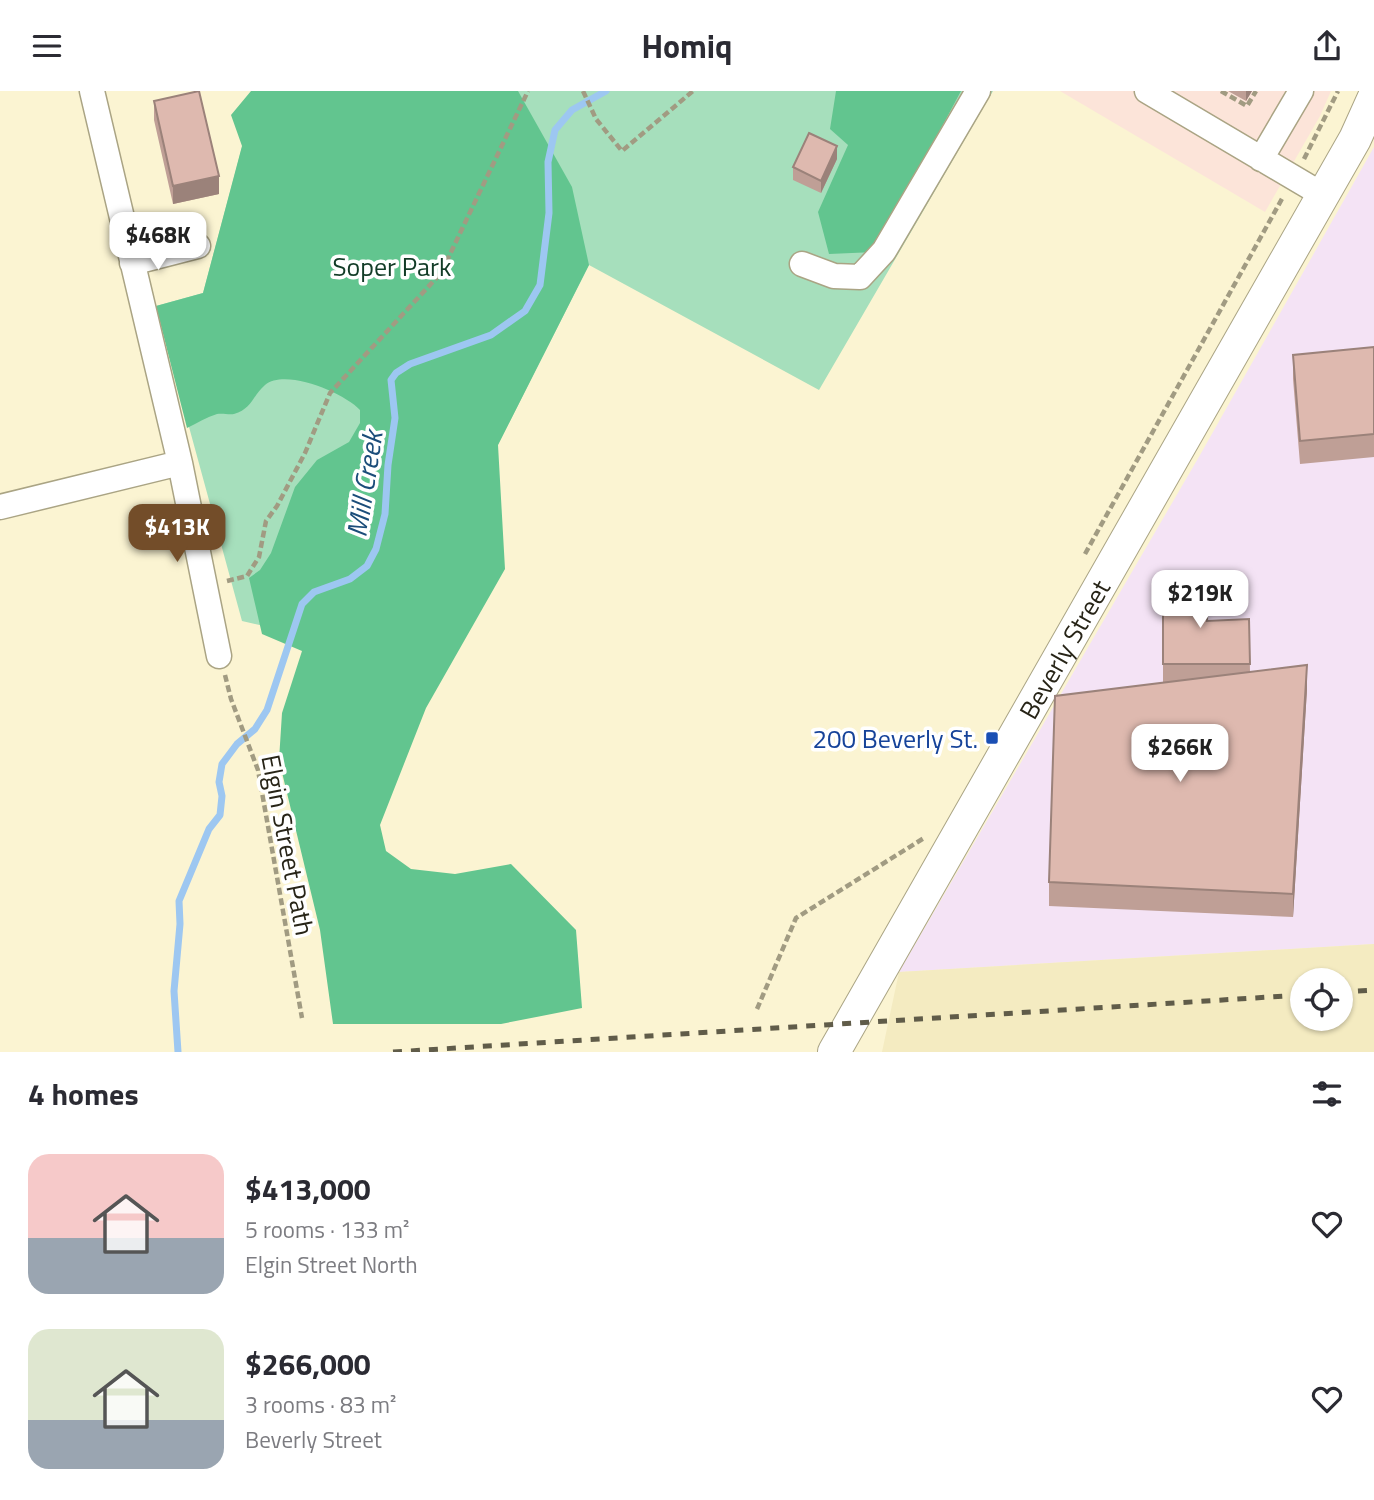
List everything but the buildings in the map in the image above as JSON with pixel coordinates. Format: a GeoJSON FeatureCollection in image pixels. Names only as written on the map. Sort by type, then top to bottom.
{"type":"FeatureCollection","features":[{"type":"Feature","properties":{"kind":"main road","name":"Beverly Street"},"geometry":{"type":"LineString","coordinates":[[834,1052],[1355,139],[1374,97]]}},
{"type":"Feature","properties":{"kind":"street"},"geometry":{"type":"LineString","coordinates":[[92,91],[225,664]]}},
{"type":"Feature","properties":{"kind":"street"},"geometry":{"type":"LineString","coordinates":[[802,264],[834,275],[860,277],[884,251],[978,91]]}},
{"type":"Feature","properties":{"kind":"street"},"geometry":{"type":"LineString","coordinates":[[1147,91],[1323,195]]}},
{"type":"Feature","properties":{"kind":"street"},"geometry":{"type":"LineString","coordinates":[[1261,159],[1301,91]]}},
{"type":"Feature","properties":{"kind":"street"},"geometry":{"type":"LineString","coordinates":[[132,263],[198,246]]}},
{"type":"Feature","properties":{"kind":"street"},"geometry":{"type":"LineString","coordinates":[[0,507],[180,463]]}},
{"type":"Feature","properties":{"kind":"path"},"geometry":{"type":"LineString","coordinates":[[227,593],[225,582],[247,576],[259,557],[266,521],[305,453],[330,393],[441,273],[528,91]]}},
{"type":"Feature","properties":{"kind":"path"},"geometry":{"type":"LineString","coordinates":[[583,91],[596,119],[622,151],[693,91]]}},
{"type":"Feature","properties":{"kind":"path"},"geometry":{"type":"LineString","coordinates":[[1222,91],[1247,106],[1256,91]]}},
{"type":"Feature","properties":{"kind":"path"},"geometry":{"type":"LineString","coordinates":[[1083,556],[1294,178],[1338,91]]}},
{"type":"Feature","properties":{"kind":"path","name":"Elgin Street Path"},"geometry":{"type":"LineString","coordinates":[[225,664],[231,699],[258,770],[302,1018]]}},
{"type":"Feature","properties":{"kind":"path"},"geometry":{"type":"LineString","coordinates":[[757,1009],[796,918],[929,835]]}},
{"type":"Feature","properties":{"kind":"shaded area"},"geometry":{"type":"Polygon","coordinates":[[[1060,91],[1331,91],[1320,116],[1265,212],[1060,91]]]}},
{"type":"Feature","properties":{"kind":"shaded area"},"geometry":{"type":"Polygon","coordinates":[[[1374,147],[1374,944],[899,972],[1200,455],[1374,147]]]}},
{"type":"Feature","properties":{"kind":"shaded area"},"geometry":{"type":"Polygon","coordinates":[[[1374,944],[1374,1052],[882,1052],[899,972],[1374,944]]]}},
{"type":"Feature","properties":{"kind":"green space"},"geometry":{"type":"Polygon","coordinates":[[[251,91],[518,91],[572,187],[589,265],[498,445],[505,569],[426,708],[380,825],[386,851],[411,869],[455,874],[511,864],[576,930],[582,1008],[501,1024],[333,1024],[320,930],[279,760],[282,713],[302,651],[262,634],[249,578],[260,570],[271,553],[295,487],[317,460],[349,442],[360,423],[360,410],[341,397],[314,385],[286,379],[274,380],[265,385],[240,412],[217,414],[187,428],[156,306],[203,293],[242,146],[231,115],[251,91]]]}},
{"type":"Feature","properties":{"kind":"green space","name":"Soper Park"},"geometry":{"type":"Polygon","coordinates":[[[257,91],[993,91],[819,390],[589,265],[465,510],[353,646],[242,621],[156,306],[203,293],[257,91]]]}},
{"type":"Feature","properties":{"kind":"green space"},"geometry":{"type":"Polygon","coordinates":[[[836,91],[961,91],[875,252],[829,254],[818,212],[848,145],[830,129],[836,91]]]}},
{"type":"Feature","properties":{"kind":"waterway","name":"Mill Creek"},"geometry":{"type":"LineString","coordinates":[[178,1052],[174,991],[180,924],[179,901],[209,829],[220,815],[222,796],[219,782],[222,764],[237,744],[255,729],[267,710],[302,604],[314,592],[350,579],[367,566],[376,549],[385,514],[395,418],[391,380],[396,373],[410,364],[491,335],[525,311],[540,285],[549,213],[548,162],[555,130],[572,110],[606,91]]}},
{"type":"Feature","properties":{"kind":"railway"},"geometry":{"type":"LineString","coordinates":[[1353,991],[1374,990]]}},
{"type":"Feature","properties":{"kind":"railway"},"geometry":{"type":"LineString","coordinates":[[393,1052],[1290,996]]}},
{"type":"Feature","properties":{"kind":"place","name":"200 Beverly St."},"geometry":{"type":"Point","coordinates":[992,738]}}]}
